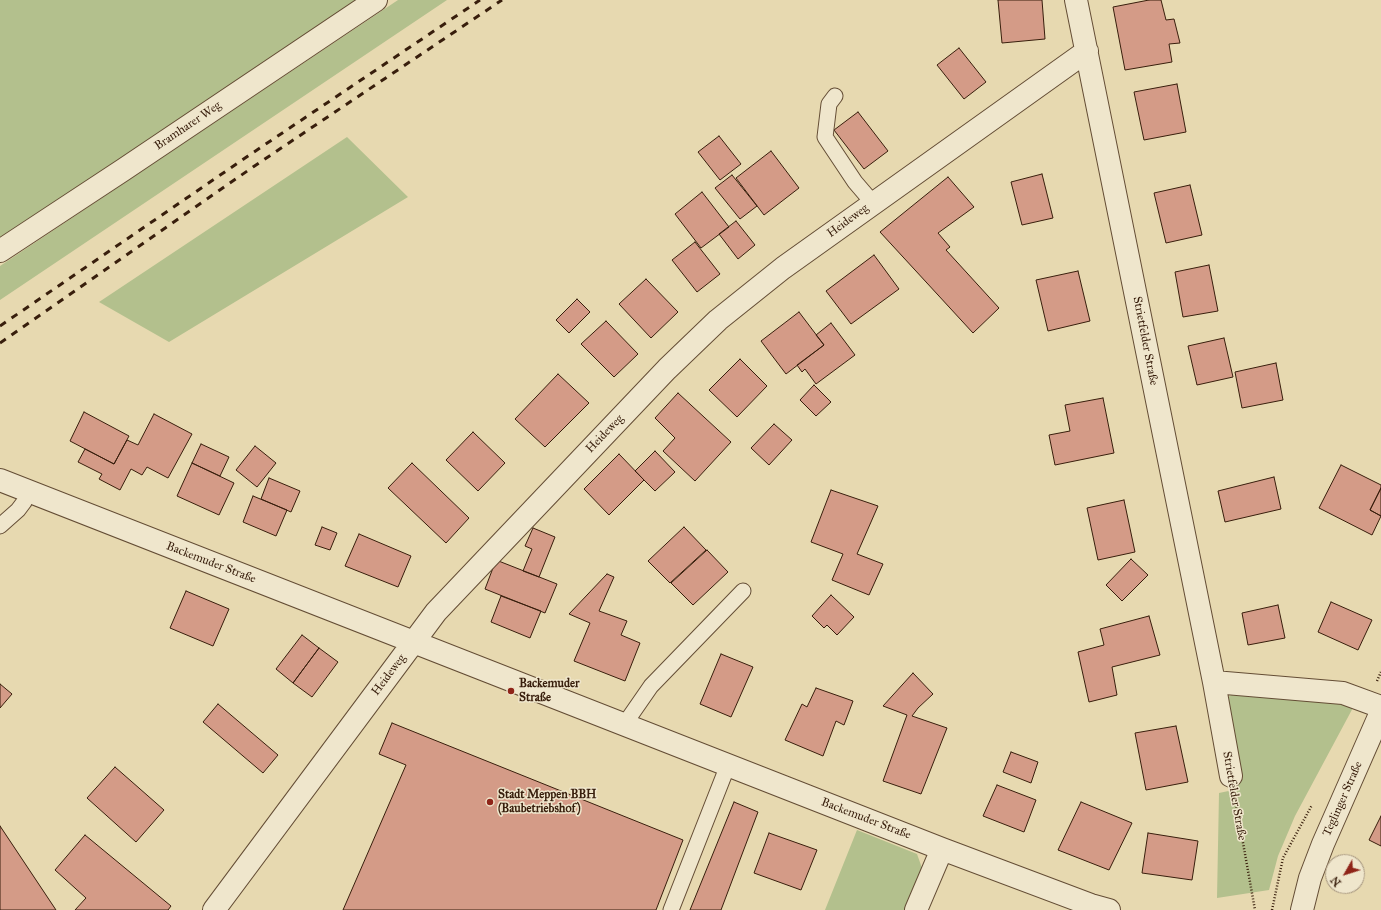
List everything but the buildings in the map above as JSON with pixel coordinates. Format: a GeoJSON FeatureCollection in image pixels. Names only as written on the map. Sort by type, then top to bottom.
{"type":"FeatureCollection","features":[{"type":"Feature","properties":{"kind":"street","name":"Bramharer Weg"},"geometry":{"type":"LineString","coordinates":[[0,251],[376,0]]}},
{"type":"Feature","properties":{"kind":"street","name":"Strietfelder Straße"},"geometry":{"type":"LineString","coordinates":[[1076,0],[1214,682],[1230,776]]}},
{"type":"Feature","properties":{"kind":"street","name":"Heideweg"},"geometry":{"type":"LineString","coordinates":[[214,910],[436,612],[667,369],[718,320],[783,268],[1087,51]]}},
{"type":"Feature","properties":{"kind":"street","name":"Backemuder Straße"},"geometry":{"type":"LineString","coordinates":[[0,480],[624,725],[1091,905],[1109,910]]}},
{"type":"Feature","properties":{"kind":"street"},"geometry":{"type":"LineString","coordinates":[[1214,682],[1343,693],[1381,707]]}},
{"type":"Feature","properties":{"kind":"street","name":"Teglinger Straße"},"geometry":{"type":"LineString","coordinates":[[1302,910],[1310,878],[1323,844],[1381,712]]}},
{"type":"Feature","properties":{"kind":"street"},"geometry":{"type":"LineString","coordinates":[[916,910],[942,848]]}},
{"type":"Feature","properties":{"kind":"lane"},"geometry":{"type":"LineString","coordinates":[[835,96],[829,104],[825,137],[855,182],[873,203]]}},
{"type":"Feature","properties":{"kind":"lane"},"geometry":{"type":"LineString","coordinates":[[0,526],[18,510],[24,502],[28,491]]}},
{"type":"Feature","properties":{"kind":"lane"},"geometry":{"type":"LineString","coordinates":[[624,725],[651,686],[743,591]]}},
{"type":"Feature","properties":{"kind":"lane"},"geometry":{"type":"LineString","coordinates":[[671,910],[728,765]]}},
{"type":"Feature","properties":{"kind":"path","name":"Strietfelder Straße"},"geometry":{"type":"LineString","coordinates":[[1230,776],[1255,910]]}},
{"type":"Feature","properties":{"kind":"green space"},"geometry":{"type":"Polygon","coordinates":[[[0,0],[356,0],[0,240],[0,0]]]}},
{"type":"Feature","properties":{"kind":"green space"},"geometry":{"type":"Polygon","coordinates":[[[398,0],[447,0],[0,300],[0,266],[398,0]]]}},
{"type":"Feature","properties":{"kind":"green space"},"geometry":{"type":"Polygon","coordinates":[[[347,137],[408,197],[169,342],[99,302],[347,137]]]}},
{"type":"Feature","properties":{"kind":"green space"},"geometry":{"type":"Polygon","coordinates":[[[1231,695],[1343,701],[1355,704],[1295,816],[1278,856],[1269,890],[1217,898],[1219,793],[1238,789],[1223,701],[1231,695]]]}},
{"type":"Feature","properties":{"kind":"green space"},"geometry":{"type":"Polygon","coordinates":[[[857,830],[917,854],[922,868],[905,910],[825,910],[857,830]]]}},
{"type":"Feature","properties":{"kind":"railway"},"geometry":{"type":"LineString","coordinates":[[0,326],[248,156],[480,0]]}},
{"type":"Feature","properties":{"kind":"railway"},"geometry":{"type":"LineString","coordinates":[[0,343],[253,167],[502,0]]}},
{"type":"Feature","properties":{"kind":"place","name":"Backemuder Straße"},"geometry":{"type":"Point","coordinates":[511,691]}},
{"type":"Feature","properties":{"kind":"place","name":"Stadt Meppen BBH (Baubetriebshof)"},"geometry":{"type":"Point","coordinates":[490,802]}}]}
